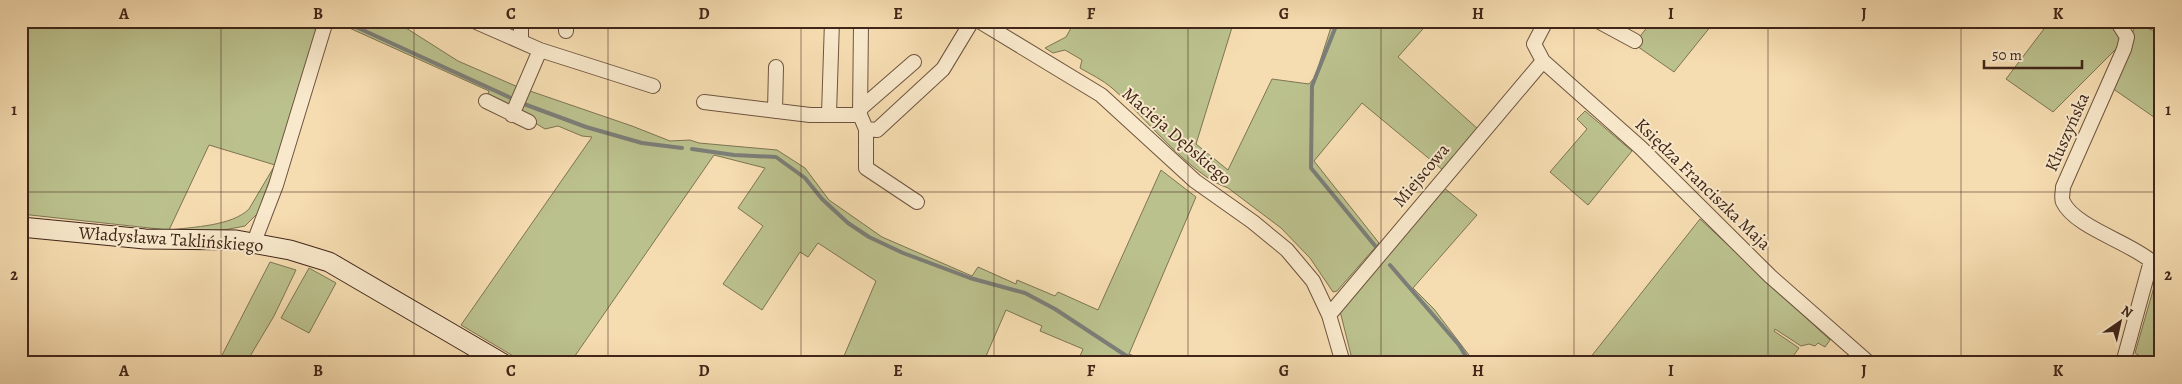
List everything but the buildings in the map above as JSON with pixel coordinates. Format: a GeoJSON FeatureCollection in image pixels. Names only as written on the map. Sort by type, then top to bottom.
{"type":"FeatureCollection","features":[{"type":"Feature","properties":{"kind":"street"},"geometry":{"type":"LineString","coordinates":[[254,242],[276,185],[326,21]]}},
{"type":"Feature","properties":{"kind":"street"},"geometry":{"type":"LineString","coordinates":[[474,21],[540,50],[653,86]]}},
{"type":"Feature","properties":{"kind":"street"},"geometry":{"type":"LineString","coordinates":[[521,21],[521,41]]}},
{"type":"Feature","properties":{"kind":"street"},"geometry":{"type":"LineString","coordinates":[[830,114],[832,21]]}},
{"type":"Feature","properties":{"kind":"street"},"geometry":{"type":"LineString","coordinates":[[866,129],[877,130],[943,69],[972,21]]}},
{"type":"Feature","properties":{"kind":"street","name":"Macieja Dębskiego"},"geometry":{"type":"LineString","coordinates":[[979,21],[1101,95],[1195,181],[1275,239],[1287,250],[1312,280],[1329,315],[1343,363]]}},
{"type":"Feature","properties":{"kind":"street"},"geometry":{"type":"LineString","coordinates":[[1543,61],[1534,44],[1546,21]]}},
{"type":"Feature","properties":{"kind":"street"},"geometry":{"type":"LineString","coordinates":[[1598,21],[1635,41]]}},
{"type":"Feature","properties":{"kind":"street","name":"Kłuszyńska"},"geometry":{"type":"LineString","coordinates":[[2117,21],[2127,37],[2124,49],[2063,187],[2062,200],[2070,212],[2083,222],[2139,251],[2152,261],[2123,363]]}},
{"type":"Feature","properties":{"kind":"street"},"geometry":{"type":"LineString","coordinates":[[861,23],[860,112],[866,129],[866,168],[917,202]]}},
{"type":"Feature","properties":{"kind":"street"},"geometry":{"type":"LineString","coordinates":[[512,115],[540,50]]}},
{"type":"Feature","properties":{"kind":"street","name":"Miejscowa"},"geometry":{"type":"LineString","coordinates":[[1329,315],[1543,61]]}},
{"type":"Feature","properties":{"kind":"street","name":"Księdza Franciszka Maja"},"geometry":{"type":"LineString","coordinates":[[1543,61],[1641,148],[1770,276],[1869,363]]}},
{"type":"Feature","properties":{"kind":"street"},"geometry":{"type":"LineString","coordinates":[[704,102],[810,115],[860,112],[914,62]]}},
{"type":"Feature","properties":{"kind":"street"},"geometry":{"type":"LineString","coordinates":[[775,111],[776,67]]}},
{"type":"Feature","properties":{"kind":"street"},"geometry":{"type":"LineString","coordinates":[[486,101],[529,122]]}},
{"type":"Feature","properties":{"kind":"street","name":"Władysława Taklińskiego"},"geometry":{"type":"LineString","coordinates":[[21,227],[145,239],[218,239],[254,242],[290,250],[329,262],[502,363]]}},
{"type":"Feature","properties":{"kind":"green space"},"geometry":{"type":"Polygon","coordinates":[[[21,21],[313,21],[316,32],[275,165],[258,213],[245,226],[224,230],[167,233],[168,230],[21,214],[21,21]],[[209,145],[169,230],[200,227],[223,222],[242,215],[249,209],[275,165],[209,145]]]}},
{"type":"Feature","properties":{"kind":"green space"},"geometry":{"type":"Polygon","coordinates":[[[361,21],[375,28],[379,21],[395,21],[458,61],[518,87],[509,109],[486,99],[489,91],[336,22],[361,21]]]}},
{"type":"Feature","properties":{"kind":"green space"},"geometry":{"type":"Polygon","coordinates":[[[1075,21],[1234,21],[1196,144],[1228,170],[1272,79],[1309,84],[1315,77],[1333,21],[1430,21],[1398,57],[1479,130],[1444,171],[1362,103],[1314,161],[1379,243],[1337,291],[1333,292],[1310,258],[1281,228],[1228,188],[1199,171],[1183,158],[1112,88],[1080,68],[1082,60],[1065,50],[1053,53],[1045,48],[1066,37],[1075,21]]]}},
{"type":"Feature","properties":{"kind":"green space"},"geometry":{"type":"Polygon","coordinates":[[[1652,21],[1715,21],[1674,72],[1634,44],[1652,21]]]}},
{"type":"Feature","properties":{"kind":"green space"},"geometry":{"type":"Polygon","coordinates":[[[2050,21],[2110,21],[2119,28],[2120,45],[2053,112],[2006,79],[2050,21]]]}},
{"type":"Feature","properties":{"kind":"green space"},"geometry":{"type":"Polygon","coordinates":[[[2136,23],[2161,34],[2161,122],[2112,88],[2136,23]]]}},
{"type":"Feature","properties":{"kind":"green space"},"geometry":{"type":"Polygon","coordinates":[[[527,90],[670,141],[690,140],[699,143],[777,150],[805,168],[829,200],[882,237],[972,276],[978,267],[1016,284],[1017,280],[1055,296],[1058,292],[1098,310],[1161,170],[1196,197],[1129,354],[1153,363],[1077,363],[1083,349],[1040,331],[1042,326],[1006,310],[983,363],[841,363],[876,281],[818,243],[808,257],[800,252],[762,310],[723,284],[763,226],[738,208],[765,168],[714,155],[570,363],[525,363],[461,325],[592,137],[582,136],[558,126],[545,129],[517,112],[527,90]]]}},
{"type":"Feature","properties":{"kind":"green space"},"geometry":{"type":"Polygon","coordinates":[[[1585,111],[1632,151],[1588,205],[1550,172],[1587,129],[1577,119],[1585,111]]]}},
{"type":"Feature","properties":{"kind":"green space"},"geometry":{"type":"Polygon","coordinates":[[[1443,187],[1477,215],[1413,288],[1434,309],[1475,363],[1353,363],[1340,311],[1443,187]]]}},
{"type":"Feature","properties":{"kind":"green space"},"geometry":{"type":"Polygon","coordinates":[[[1700,219],[1830,340],[1825,347],[1818,343],[1815,346],[1809,344],[1801,346],[1775,329],[1774,331],[1799,348],[1788,363],[1586,363],[1700,219]]]}},
{"type":"Feature","properties":{"kind":"green space"},"geometry":{"type":"Polygon","coordinates":[[[270,262],[296,270],[274,316],[246,363],[218,363],[270,262]]]}},
{"type":"Feature","properties":{"kind":"green space"},"geometry":{"type":"Polygon","coordinates":[[[309,268],[336,283],[309,333],[281,318],[309,268]]]}},
{"type":"Feature","properties":{"kind":"green space"},"geometry":{"type":"Polygon","coordinates":[[[2159,276],[2161,363],[2152,363],[2135,353],[2156,280],[2159,276]]]}},
{"type":"Feature","properties":{"kind":"waterway"},"geometry":{"type":"LineString","coordinates":[[343,21],[511,98]]}},
{"type":"Feature","properties":{"kind":"waterway"},"geometry":{"type":"LineString","coordinates":[[1338,21],[1312,86],[1311,168],[1376,247]]}},
{"type":"Feature","properties":{"kind":"waterway"},"geometry":{"type":"LineString","coordinates":[[524,104],[586,127],[642,143],[682,148]]}},
{"type":"Feature","properties":{"kind":"waterway"},"geometry":{"type":"LineString","coordinates":[[692,149],[734,155],[776,157],[805,178],[822,199],[848,223],[869,237],[903,253],[970,278],[1025,293],[1055,309],[1125,355],[1146,363]]}},
{"type":"Feature","properties":{"kind":"waterway"},"geometry":{"type":"LineString","coordinates":[[1390,265],[1459,345],[1470,363]]}}]}
